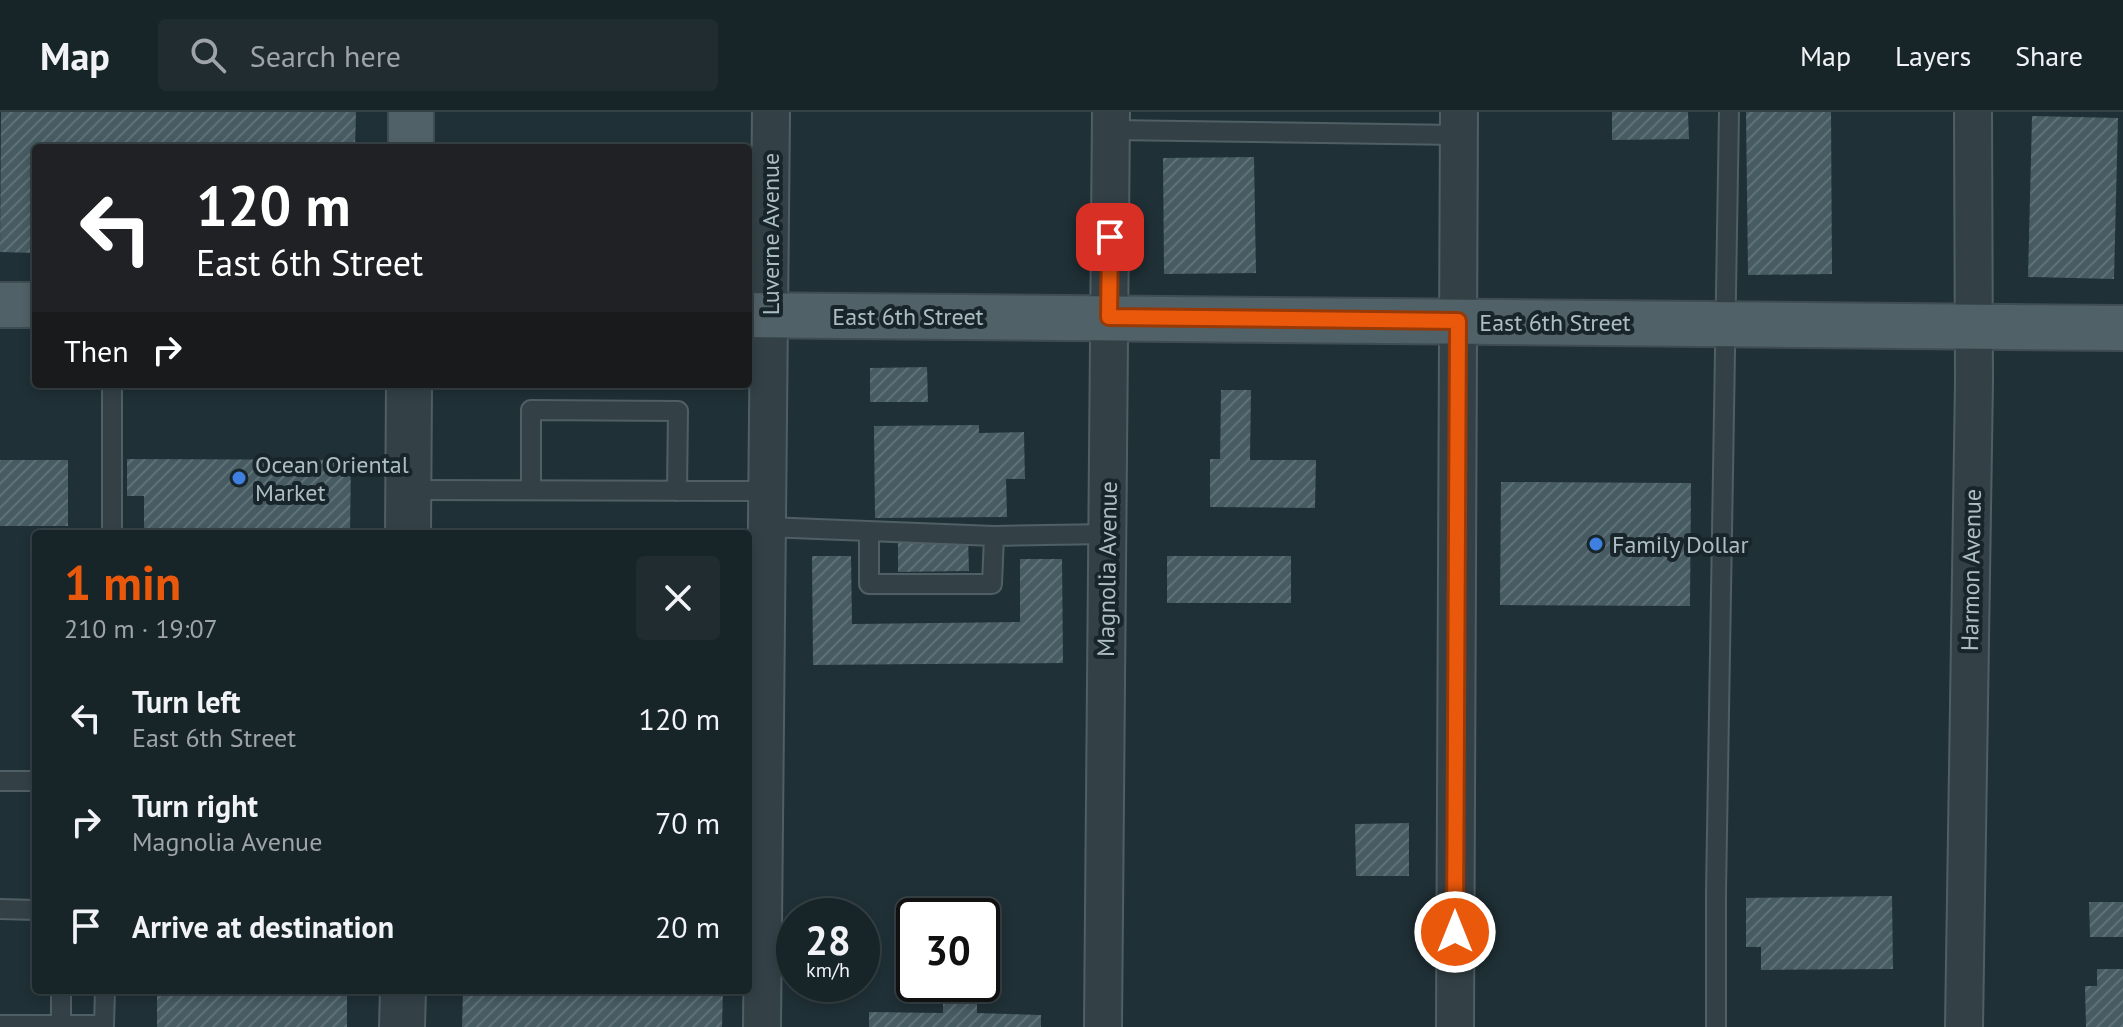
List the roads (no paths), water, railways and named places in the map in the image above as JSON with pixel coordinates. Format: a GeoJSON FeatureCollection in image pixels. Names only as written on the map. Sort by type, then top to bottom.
{"type":"FeatureCollection","features":[{"type":"Feature","properties":{"kind":"main road"},"geometry":{"type":"LineString","coordinates":[[411,112],[411,144]]}},
{"type":"Feature","properties":{"kind":"main road"},"geometry":{"type":"LineString","coordinates":[[0,305],[32,305]]}},
{"type":"Feature","properties":{"kind":"main road","name":"East 6th Street"},"geometry":{"type":"LineString","coordinates":[[759,315],[2123,328]]}},
{"type":"Feature","properties":{"kind":"street","name":"Luverne Avenue"},"geometry":{"type":"LineString","coordinates":[[762,1027],[767,491],[759,315],[771,112]]}},
{"type":"Feature","properties":{"kind":"street","name":"Harmon Avenue"},"geometry":{"type":"LineString","coordinates":[[1964,1027],[1974,381],[1973,112]]}},
{"type":"Feature","properties":{"kind":"street","name":"Magnolia Avenue"},"geometry":{"type":"LineString","coordinates":[[1103,1027],[1111,121]]}},
{"type":"Feature","properties":{"kind":"street"},"geometry":{"type":"LineString","coordinates":[[1455,1027],[1459,123]]}},
{"type":"Feature","properties":{"kind":"street"},"geometry":{"type":"LineString","coordinates":[[408,530],[409,388]]}},
{"type":"Feature","properties":{"kind":"street"},"geometry":{"type":"LineString","coordinates":[[402,1027],[403,994]]}},
{"type":"Feature","properties":{"kind":"lane"},"geometry":{"type":"LineString","coordinates":[[1716,1027],[1729,112]]}},
{"type":"Feature","properties":{"kind":"lane"},"geometry":{"type":"LineString","coordinates":[[1111,121],[1459,123]]}},
{"type":"Feature","properties":{"kind":"lane"},"geometry":{"type":"LineString","coordinates":[[112,388],[112,530]]}},
{"type":"Feature","properties":{"kind":"lane"},"geometry":{"type":"LineString","coordinates":[[531,490],[531,410],[678,411],[677,491]]}},
{"type":"Feature","properties":{"kind":"lane"},"geometry":{"type":"LineString","coordinates":[[409,490],[767,491]]}},
{"type":"Feature","properties":{"kind":"lane"},"geometry":{"type":"LineString","coordinates":[[767,527],[994,536],[1108,534]]}},
{"type":"Feature","properties":{"kind":"lane"},"geometry":{"type":"LineString","coordinates":[[869,532],[869,584],[992,584],[994,536]]}},
{"type":"Feature","properties":{"kind":"lane"},"geometry":{"type":"LineString","coordinates":[[0,781],[32,781]]}},
{"type":"Feature","properties":{"kind":"lane"},"geometry":{"type":"LineString","coordinates":[[0,909],[32,910]]}},
{"type":"Feature","properties":{"kind":"lane"},"geometry":{"type":"LineString","coordinates":[[61,994],[61,1025]]}},
{"type":"Feature","properties":{"kind":"lane"},"geometry":{"type":"LineString","coordinates":[[0,1025],[104,1025],[105,994]]}},
{"type":"Feature","properties":{"kind":"place","name":"Ocean Oriental Market"},"geometry":{"type":"Point","coordinates":[239,478]}},
{"type":"Feature","properties":{"kind":"place","name":"Family Dollar"},"geometry":{"type":"Point","coordinates":[1596,544]}}]}
